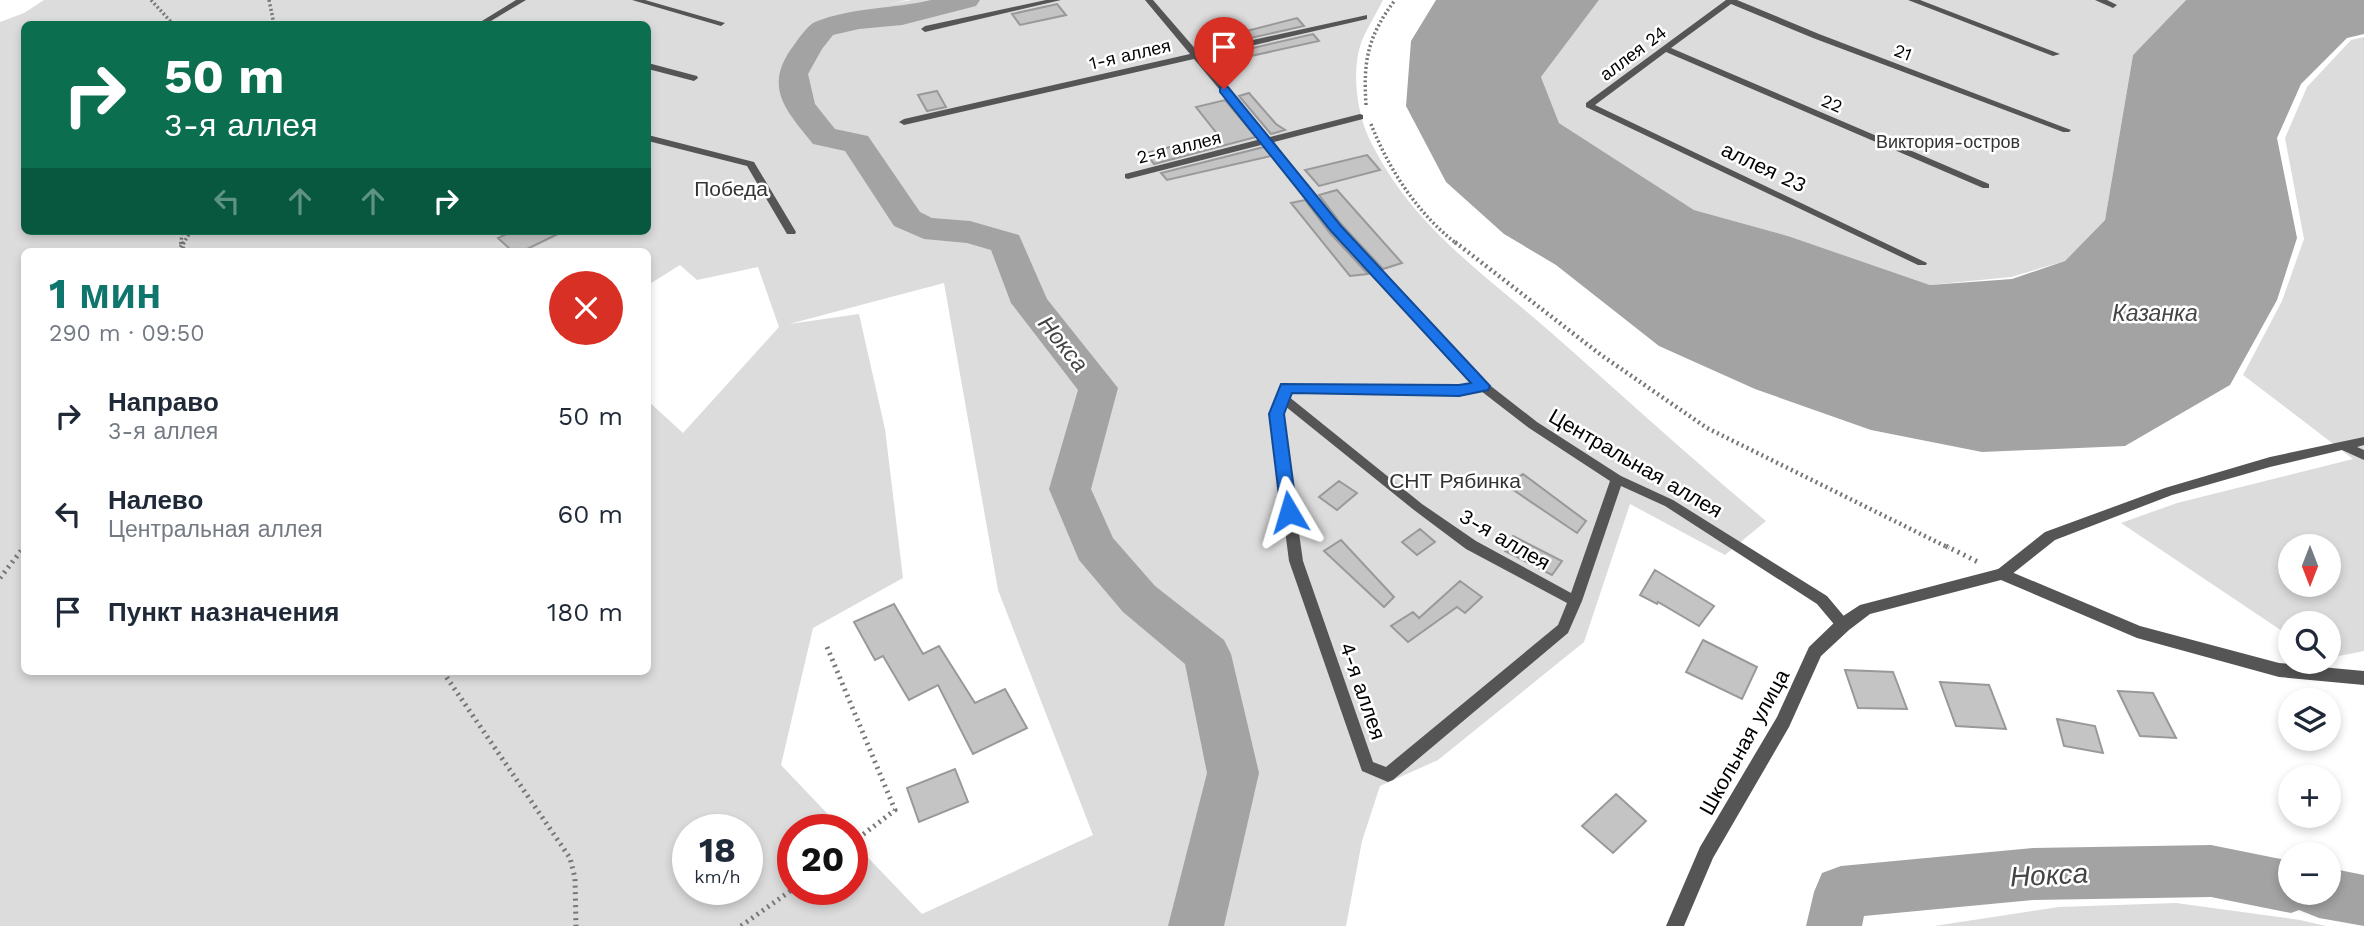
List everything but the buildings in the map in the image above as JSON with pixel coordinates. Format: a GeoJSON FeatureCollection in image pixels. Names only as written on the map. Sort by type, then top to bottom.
{"type":"FeatureCollection","features":[{"type":"Feature","properties":{"kind":"street","name":"Школьная улица"},"geometry":{"type":"LineString","coordinates":[[1675,926],[1706,853],[1783,722],[1815,652],[1843,625],[1866,609],[2002,574]]}},
{"type":"Feature","properties":{"kind":"street"},"geometry":{"type":"LineString","coordinates":[[2002,574],[2137,632],[2279,670],[2364,678]]}},
{"type":"Feature","properties":{"kind":"lane"},"geometry":{"type":"LineString","coordinates":[[490,21],[522,0]]}},
{"type":"Feature","properties":{"kind":"lane"},"geometry":{"type":"LineString","coordinates":[[636,0],[721,23]]}},
{"type":"Feature","properties":{"kind":"lane"},"geometry":{"type":"LineString","coordinates":[[925,29],[1057,0]]}},
{"type":"Feature","properties":{"kind":"lane","name":"Центральная аллея"},"geometry":{"type":"LineString","coordinates":[[1149,0],[1268,141],[1336,229],[1483,386],[1533,425],[1617,479],[1669,503],[1822,600],[1843,625]]}},
{"type":"Feature","properties":{"kind":"lane","name":"аллея 24"},"geometry":{"type":"LineString","coordinates":[[1589,106],[1730,0]]}},
{"type":"Feature","properties":{"kind":"lane","name":"21"},"geometry":{"type":"LineString","coordinates":[[1730,0],[1816,36],[2066,130]]}},
{"type":"Feature","properties":{"kind":"lane"},"geometry":{"type":"LineString","coordinates":[[1912,0],[2056,54]]}},
{"type":"Feature","properties":{"kind":"lane"},"geometry":{"type":"LineString","coordinates":[[2099,0],[2113,5]]}},
{"type":"Feature","properties":{"kind":"lane","name":"1-я аллея"},"geometry":{"type":"LineString","coordinates":[[904,122],[1364,17]]}},
{"type":"Feature","properties":{"kind":"lane","name":"22"},"geometry":{"type":"LineString","coordinates":[[1665,49],[1986,186]]}},
{"type":"Feature","properties":{"kind":"lane"},"geometry":{"type":"LineString","coordinates":[[651,67],[694,78]]}},
{"type":"Feature","properties":{"kind":"lane","name":"аллея 23"},"geometry":{"type":"LineString","coordinates":[[1589,106],[1922,263]]}},
{"type":"Feature","properties":{"kind":"lane","name":"2-я аллея"},"geometry":{"type":"LineString","coordinates":[[1128,176],[1363,114]]}},
{"type":"Feature","properties":{"kind":"lane"},"geometry":{"type":"LineString","coordinates":[[651,139],[751,164],[791,232]]}},
{"type":"Feature","properties":{"kind":"lane"},"geometry":{"type":"LineString","coordinates":[[1282,397],[1286,388],[1446,391],[1483,386]]}},
{"type":"Feature","properties":{"kind":"lane","name":"4-я аллея"},"geometry":{"type":"LineString","coordinates":[[1282,397],[1276,414],[1296,561],[1367,766],[1388,775],[1563,629],[1575,601]]}},
{"type":"Feature","properties":{"kind":"lane","name":"3-я аллея"},"geometry":{"type":"LineString","coordinates":[[1282,397],[1418,508],[1471,545],[1575,601]]}},
{"type":"Feature","properties":{"kind":"lane"},"geometry":{"type":"LineString","coordinates":[[2002,574],[2050,536],[2169,491],[2270,462],[2364,441]]}},
{"type":"Feature","properties":{"kind":"lane"},"geometry":{"type":"LineString","coordinates":[[2346,447],[2364,455]]}},
{"type":"Feature","properties":{"kind":"lane"},"geometry":{"type":"LineString","coordinates":[[1575,601],[1617,479]]}},
{"type":"Feature","properties":{"kind":"path"},"geometry":{"type":"LineString","coordinates":[[151,0],[170,21]]}},
{"type":"Feature","properties":{"kind":"path"},"geometry":{"type":"LineString","coordinates":[[268,0],[273,21]]}},
{"type":"Feature","properties":{"kind":"path"},"geometry":{"type":"LineString","coordinates":[[1363,114],[1363,70],[1370,37],[1395,0]]}},
{"type":"Feature","properties":{"kind":"path"},"geometry":{"type":"LineString","coordinates":[[1370,122],[1383,155],[1408,192],[1440,231],[1601,355],[1707,428],[1919,530],[2002,574]]}},
{"type":"Feature","properties":{"kind":"path"},"geometry":{"type":"LineString","coordinates":[[0,578],[21,551]]}},
{"type":"Feature","properties":{"kind":"path"},"geometry":{"type":"LineString","coordinates":[[827,647],[895,810],[868,831]]}},
{"type":"Feature","properties":{"kind":"path"},"geometry":{"type":"LineString","coordinates":[[445,675],[570,858],[575,878],[576,926]]}},
{"type":"Feature","properties":{"kind":"path"},"geometry":{"type":"LineString","coordinates":[[741,926],[777,900]]}},
{"type":"Feature","properties":{"kind":"green space"},"geometry":{"type":"Polygon","coordinates":[[[44,0],[907,0],[890,4],[911,0],[1383,0],[1359,49],[1356,87],[1360,113],[1368,136],[1385,168],[1405,196],[1427,222],[1476,269],[1766,521],[1725,555],[1630,504],[1584,642],[1438,760],[1380,786],[1362,841],[1346,926],[0,926],[0,22],[24,13],[44,0]],[[944,283],[789,324],[859,314],[885,429],[903,578],[813,628],[781,765],[828,814],[777,814],[777,905],[868,905],[868,858],[922,914],[1093,835],[998,590],[944,283]]]}},
{"type":"Feature","properties":{"kind":"green space","name":"Виктория-остров"},"geometry":{"type":"Polygon","coordinates":[[[1599,0],[2186,0],[2133,55],[2105,220],[2065,261],[2011,277],[1930,285],[1788,236],[1694,210],[1559,123],[1541,77],[1599,0]]]}},
{"type":"Feature","properties":{"kind":"green space"},"geometry":{"type":"Polygon","coordinates":[[[2364,37],[2364,651],[2341,656],[2341,611],[2278,611],[2278,628],[2121,523],[2177,503],[2353,459],[2243,375],[2282,301],[2304,239],[2285,138],[2307,87],[2351,40],[2364,37]]]}},
{"type":"Feature","properties":{"kind":"green space"},"geometry":{"type":"Polygon","coordinates":[[[2176,903],[2326,926],[1934,926],[2059,907],[2176,903]]]}},
{"type":"Feature","properties":{"kind":"water","name":"Казанка"},"geometry":{"type":"Polygon","coordinates":[[[1436,0],[1599,0],[1541,77],[1559,123],[1694,210],[1788,236],[1930,285],[2012,279],[2065,261],[2105,220],[2133,55],[2186,0],[2364,0],[2364,34],[2347,38],[2301,84],[2277,138],[2297,238],[2277,300],[2230,385],[2125,446],[1982,452],[1871,430],[1755,389],[1659,346],[1556,265],[1504,234],[1446,182],[1406,106],[1411,41],[1436,0]]]}},
{"type":"Feature","properties":{"kind":"waterway","name":"Нокса"},"geometry":{"type":"LineString","coordinates":[[966,0],[902,16],[858,20],[823,29],[799,59],[793,74],[799,105],[824,137],[856,143],[906,218],[924,228],[970,232],[1006,243],[1030,303],[1098,388],[1070,489],[1095,548],[1139,599],[1207,654],[1233,773],[1196,926]]}},
{"type":"Feature","properties":{"kind":"waterway","name":"Нокса"},"geometry":{"type":"LineString","coordinates":[[1834,926],[1841,892],[2033,874],[2211,871],[2278,884]]}},
{"type":"Feature","properties":{"kind":"waterway","name":"Нокса"},"geometry":{"type":"LineString","coordinates":[[2341,897],[2364,902]]}},
{"type":"Feature","properties":{"kind":"route"},"geometry":{"type":"LineString","coordinates":[[1224,89],[1336,229],[1483,386],[1459,391],[1286,388],[1276,414],[1289,512]]}},
{"type":"Feature","properties":{"kind":"park label","name":"Победа"},"geometry":{"type":"Point","coordinates":[731,188]}},
{"type":"Feature","properties":{"kind":"park label","name":"СНТ Рябинка"},"geometry":{"type":"Point","coordinates":[1455,480]}}]}
